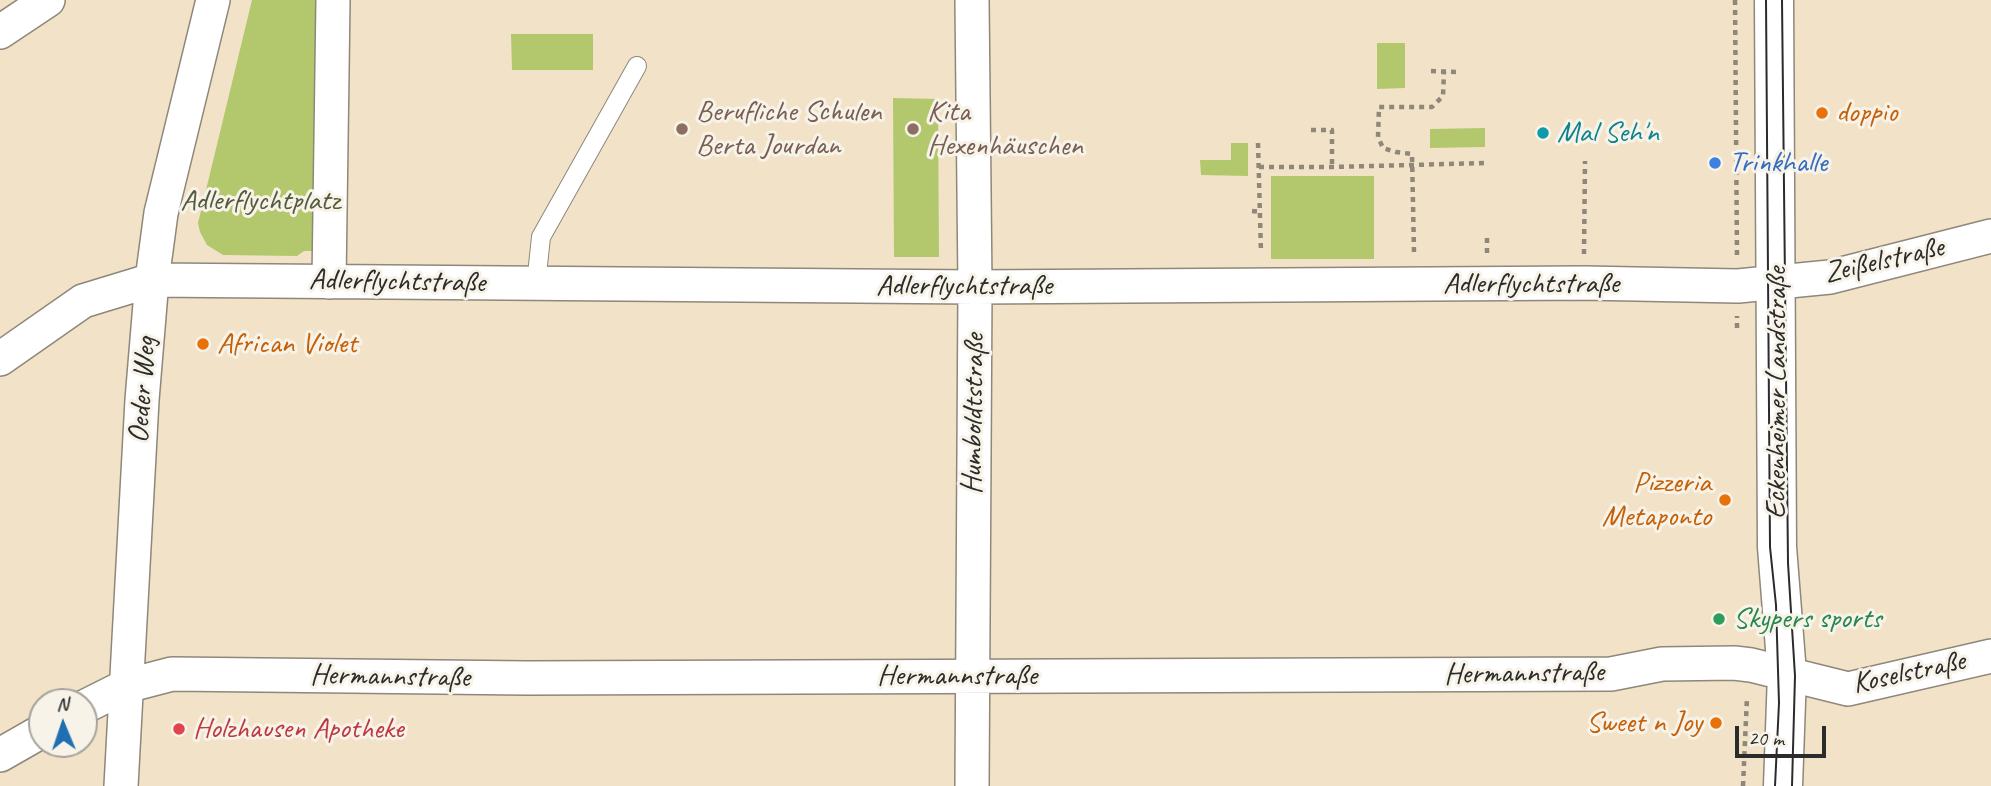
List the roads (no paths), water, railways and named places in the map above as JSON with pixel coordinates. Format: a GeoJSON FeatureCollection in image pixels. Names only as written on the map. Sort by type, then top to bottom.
{"type":"FeatureCollection","features":[{"type":"Feature","properties":{"kind":"street"},"geometry":{"type":"LineString","coordinates":[[0,32],[48,0]]}},
{"type":"Feature","properties":{"kind":"street","name":"Oeder Weg"},"geometry":{"type":"LineString","coordinates":[[121,786],[141,414],[152,280],[161,213],[213,0]]}},
{"type":"Feature","properties":{"kind":"street"},"geometry":{"type":"LineString","coordinates":[[329,282],[333,0]]}},
{"type":"Feature","properties":{"kind":"street","name":"Humboldtstraße"},"geometry":{"type":"LineString","coordinates":[[972,0],[975,287],[972,786]]}},
{"type":"Feature","properties":{"kind":"street","name":"Eckenheimer Landstraße"},"geometry":{"type":"LineString","coordinates":[[1758,780],[1787,674],[1777,547],[1774,0]]}},
{"type":"Feature","properties":{"kind":"street","name":"Zeißelstraße"},"geometry":{"type":"LineString","coordinates":[[1776,282],[1830,277],[1991,236]]}},
{"type":"Feature","properties":{"kind":"street","name":"Adlerflychtstraße"},"geometry":{"type":"LineString","coordinates":[[0,359],[83,301],[152,280],[975,287],[1584,283],[1738,286],[1776,282]]}},
{"type":"Feature","properties":{"kind":"street","name":"Koselstraße"},"geometry":{"type":"LineString","coordinates":[[1787,674],[1848,689],[1991,656]]}},
{"type":"Feature","properties":{"kind":"street","name":"Hermannstraße"},"geometry":{"type":"LineString","coordinates":[[98,700],[126,686],[172,674],[527,678],[1611,674],[1662,664],[1716,663],[1751,665],[1787,674]]}},
{"type":"Feature","properties":{"kind":"street"},"geometry":{"type":"LineString","coordinates":[[0,755],[28,739]]}},
{"type":"Feature","properties":{"kind":"lane"},"geometry":{"type":"LineString","coordinates":[[536,284],[541,237],[637,66]]}},
{"type":"Feature","properties":{"kind":"tram line"},"geometry":{"type":"LineString","coordinates":[[1766,0],[1770,547],[1776,605],[1779,703],[1775,786]]}},
{"type":"Feature","properties":{"kind":"tram line"},"geometry":{"type":"LineString","coordinates":[[1782,0],[1788,563],[1795,676],[1792,786]]}},
{"type":"Feature","properties":{"kind":"place","name":"doppio"},"geometry":{"type":"Point","coordinates":[1822,113]}},
{"type":"Feature","properties":{"kind":"place","name":"Berufliche Schulen Berta Jourdan"},"geometry":{"type":"Point","coordinates":[682,129]}},
{"type":"Feature","properties":{"kind":"place","name":"Kita Hexenhäuschen"},"geometry":{"type":"Point","coordinates":[913,129]}},
{"type":"Feature","properties":{"kind":"place","name":"Mal Seh'n"},"geometry":{"type":"Point","coordinates":[1543,133]}},
{"type":"Feature","properties":{"kind":"place","name":"Trinkhalle"},"geometry":{"type":"Point","coordinates":[1715,163]}},
{"type":"Feature","properties":{"kind":"place","name":"African Violet"},"geometry":{"type":"Point","coordinates":[203,344]}},
{"type":"Feature","properties":{"kind":"place","name":"Pizzeria Metaponto"},"geometry":{"type":"Point","coordinates":[1725,500]}},
{"type":"Feature","properties":{"kind":"place","name":"Skypers sports"},"geometry":{"type":"Point","coordinates":[1719,619]}},
{"type":"Feature","properties":{"kind":"place","name":"Sweet n Joy"},"geometry":{"type":"Point","coordinates":[1716,723]}},
{"type":"Feature","properties":{"kind":"place","name":"Holzhausen Apotheke"},"geometry":{"type":"Point","coordinates":[179,729]}},
{"type":"Feature","properties":{"kind":"park label","name":"Adlerflychtplatz"},"geometry":{"type":"Point","coordinates":[260,201]}}]}
